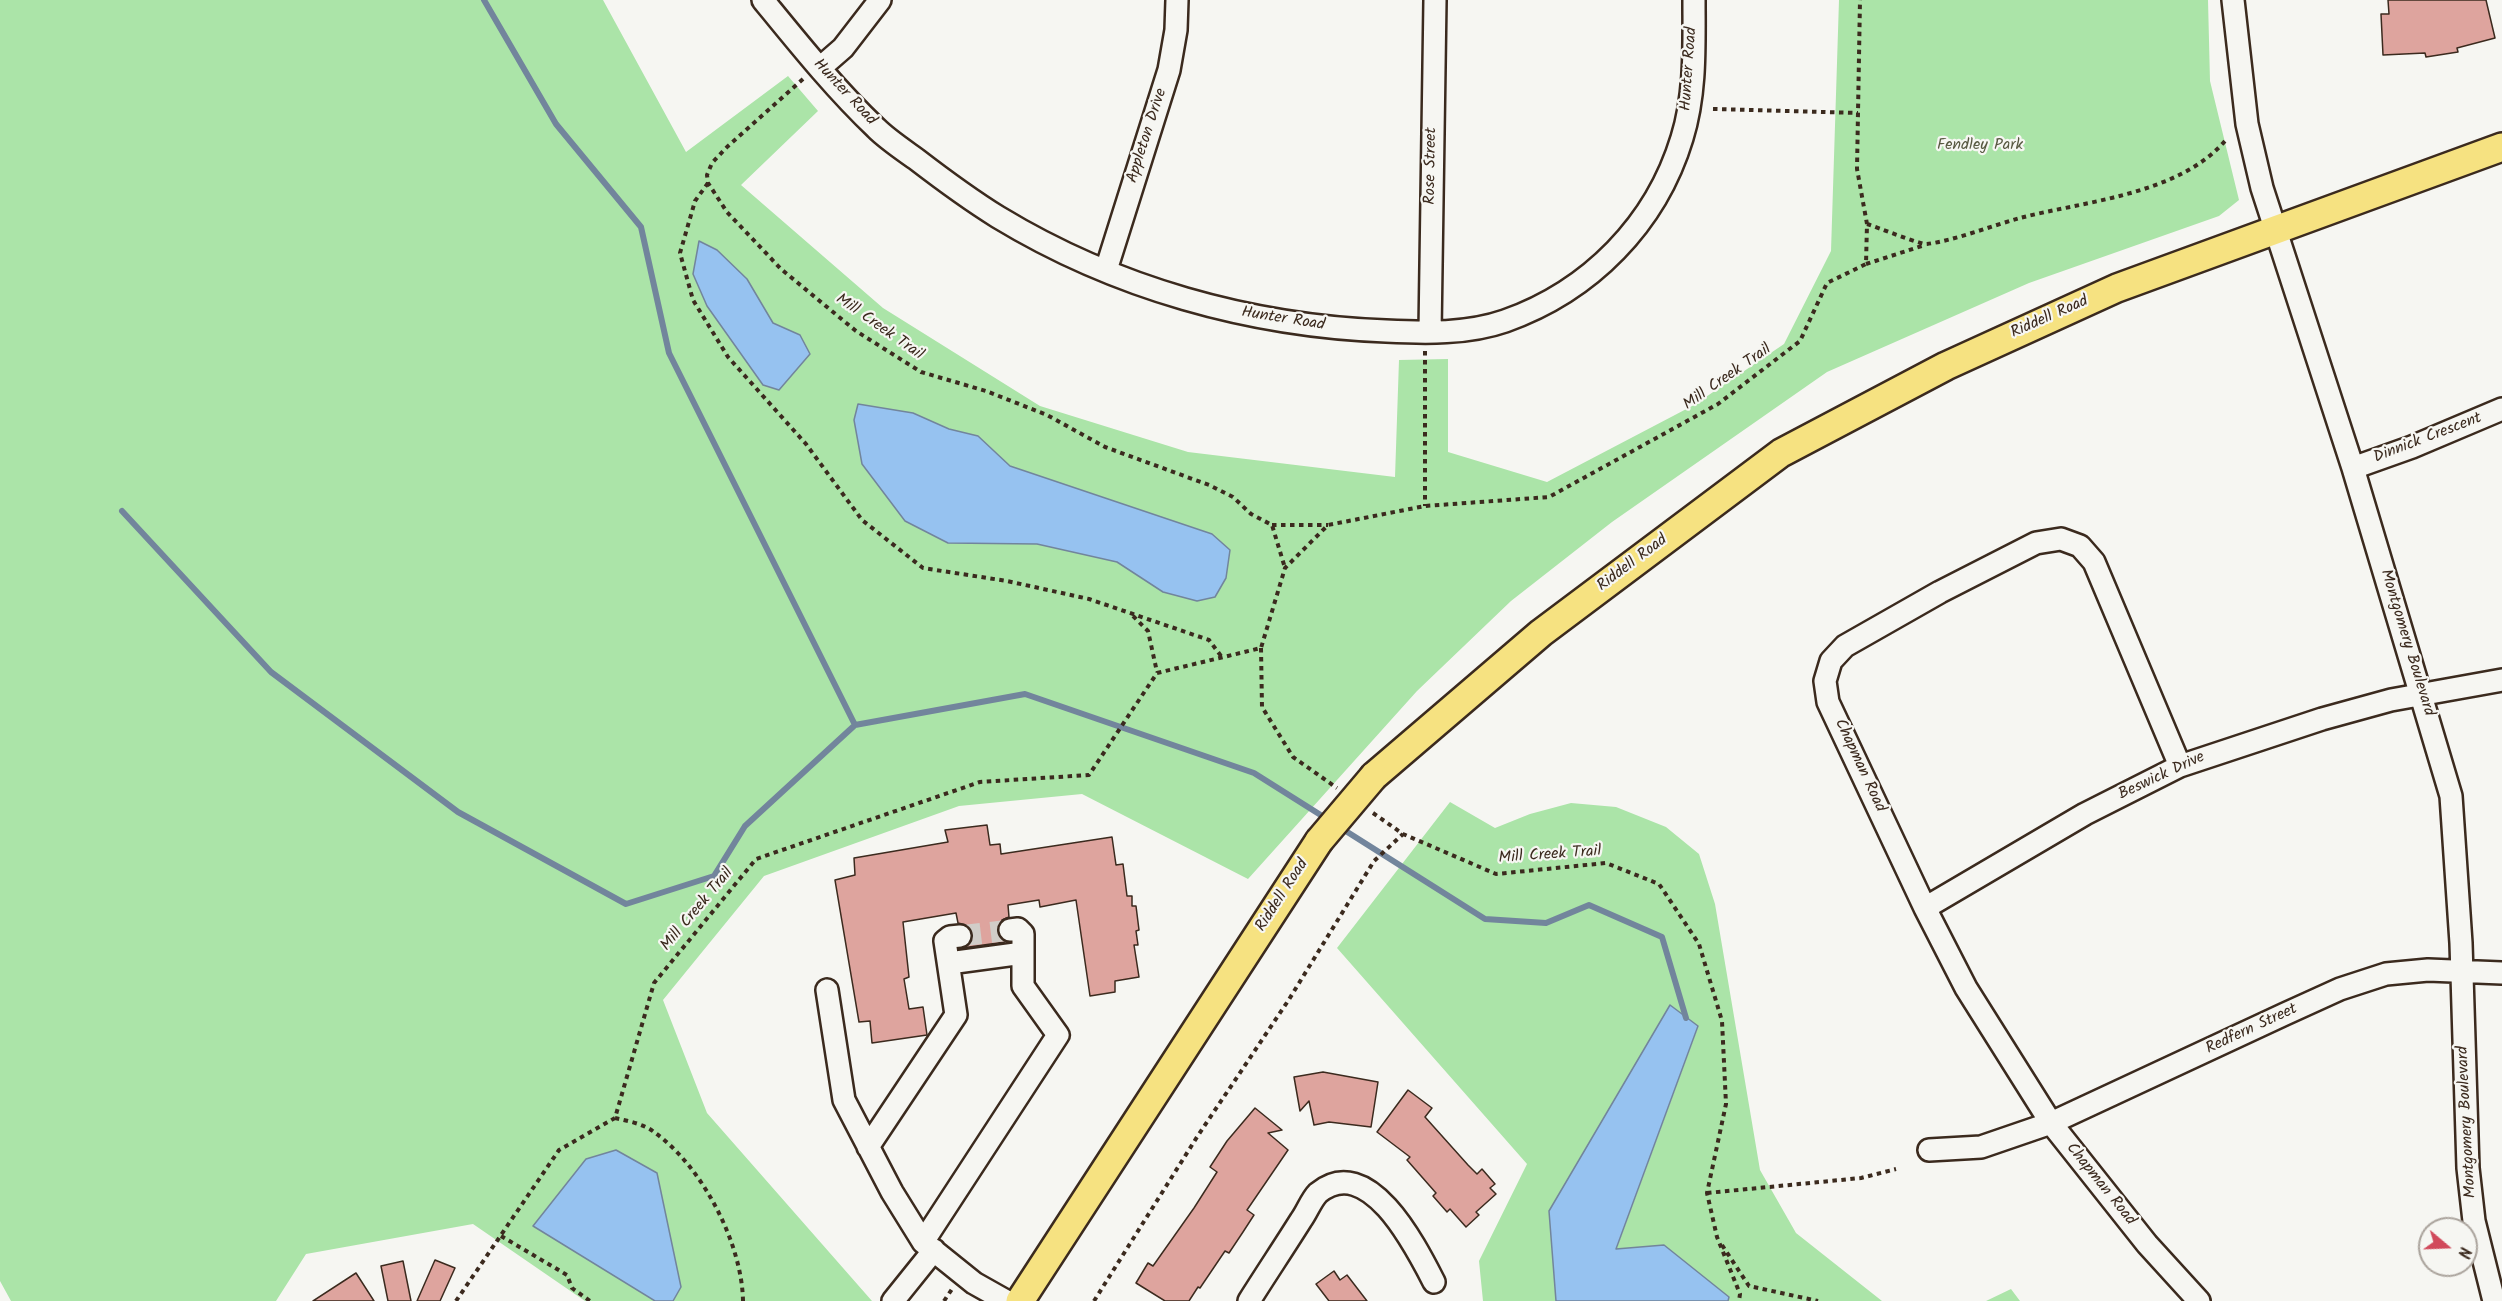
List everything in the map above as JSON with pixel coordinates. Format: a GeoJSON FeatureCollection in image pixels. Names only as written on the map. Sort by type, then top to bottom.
{"type":"FeatureCollection","features":[{"type":"Feature","properties":{"kind":"main road","name":"Riddell Road"},"geometry":{"type":"LineString","coordinates":[[1020,1301],[1319,841],[1374,776],[1541,633],[1781,453],[1946,366],[2117,288],[2502,147]]}},
{"type":"Feature","properties":{"kind":"street","name":"Hunter Road"},"geometry":{"type":"LineString","coordinates":[[763,0],[812,73],[878,130],[963,194],[1009,223],[1106,270],[1188,301],[1270,320],[1427,341],[1460,330],[1504,321],[1541,305],[1582,280],[1629,238],[1661,188],[1683,136],[1692,92],[1694,0]]}},
{"type":"Feature","properties":{"kind":"street"},"geometry":{"type":"LineString","coordinates":[[812,73],[843,48],[880,0]]}},
{"type":"Feature","properties":{"kind":"street","name":"Appleton Drive"},"geometry":{"type":"LineString","coordinates":[[1106,270],[1169,70],[1176,30],[1177,0]]}},
{"type":"Feature","properties":{"kind":"street","name":"Rose Street"},"geometry":{"type":"LineString","coordinates":[[1427,341],[1435,0]]}},
{"type":"Feature","properties":{"kind":"street","name":"Montgomery Boulevard"},"geometry":{"type":"LineString","coordinates":[[2233,0],[2247,124],[2276,231],[2354,468],[2451,796],[2462,970],[2468,1168],[2474,1221],[2494,1301]]}},
{"type":"Feature","properties":{"kind":"street","name":"Dinnick Crescent"},"geometry":{"type":"LineString","coordinates":[[2354,468],[2412,447],[2502,409]]}},
{"type":"Feature","properties":{"kind":"street","name":"Chapman Road"},"geometry":{"type":"LineString","coordinates":[[2180,766],[2094,562],[2080,546],[2061,539],[2036,543],[1940,592],[1845,646],[1832,661],[1825,681],[1828,702],[1862,769],[1924,908],[1966,988],[2051,1123],[2146,1244],[2199,1301]]}},
{"type":"Feature","properties":{"kind":"street"},"geometry":{"type":"LineString","coordinates":[[2420,694],[2502,680]]}},
{"type":"Feature","properties":{"kind":"street","name":"Beswick Drive"},"geometry":{"type":"LineString","coordinates":[[1924,908],[2085,814],[2180,766],[2322,719],[2420,694]]}},
{"type":"Feature","properties":{"kind":"street"},"geometry":{"type":"LineString","coordinates":[[893,1301],[1058,1035],[1023,986],[1023,934],[1018,929],[1010,930]]}},
{"type":"Feature","properties":{"kind":"street"},"geometry":{"type":"LineString","coordinates":[[868,1147],[956,1015],[945,941],[950,937],[960,936]]}},
{"type":"Feature","properties":{"kind":"street"},"geometry":{"type":"LineString","coordinates":[[949,963],[1023,953]]}},
{"type":"Feature","properties":{"kind":"street","name":"Redfern Street"},"geometry":{"type":"LineString","coordinates":[[1929,1150],[1981,1147],[2051,1123],[2340,989],[2385,974],[2428,970],[2502,973]]}},
{"type":"Feature","properties":{"kind":"street"},"geometry":{"type":"LineString","coordinates":[[827,990],[844,1100],[868,1147],[928,1246],[974,1282],[1006,1301]]}},
{"type":"Feature","properties":{"kind":"street"},"geometry":{"type":"LineString","coordinates":[[1249,1301],[1316,1195],[1334,1183],[1355,1183],[1368,1188],[1412,1239],[1434,1282]]}},
{"type":"Feature","properties":{"kind":"path"},"geometry":{"type":"LineString","coordinates":[[1860,0],[1857,169],[1867,224],[1866,264]]}},
{"type":"Feature","properties":{"kind":"path"},"geometry":{"type":"LineString","coordinates":[[812,73],[712,163],[707,175],[708,183],[695,201],[680,253],[693,300],[728,357],[806,444],[862,520],[923,568],[1007,581],[1089,599],[1132,615],[1181,628],[1209,640],[1221,656]]}},
{"type":"Feature","properties":{"kind":"path"},"geometry":{"type":"LineString","coordinates":[[1713,109],[1858,113]]}},
{"type":"Feature","properties":{"kind":"path","name":"Mill Creek Trail"},"geometry":{"type":"LineString","coordinates":[[708,183],[727,212],[781,269],[856,331],[921,372],[986,391],[1047,415],[1105,447],[1209,485],[1233,497],[1251,514],[1272,525],[1328,525],[1425,506],[1549,497],[1718,404],[1800,342],[1827,283],[1866,264],[1925,245],[2051,210],[2119,197],[2176,176],[2212,156],[2225,141]]}},
{"type":"Feature","properties":{"kind":"path"},"geometry":{"type":"LineString","coordinates":[[1867,224],[1925,245]]}},
{"type":"Feature","properties":{"kind":"path"},"geometry":{"type":"LineString","coordinates":[[1425,506],[1427,341]]}},
{"type":"Feature","properties":{"kind":"path"},"geometry":{"type":"LineString","coordinates":[[1272,525],[1285,568]]}},
{"type":"Feature","properties":{"kind":"path"},"geometry":{"type":"LineString","coordinates":[[1328,525],[1285,568],[1260,648],[1262,707],[1293,757],[1338,789]]}},
{"type":"Feature","properties":{"kind":"path"},"geometry":{"type":"LineString","coordinates":[[1132,615],[1148,631],[1157,673],[1260,648]]}},
{"type":"Feature","properties":{"kind":"path","name":"Mill Creek Trail"},"geometry":{"type":"LineString","coordinates":[[615,1118],[654,982],[756,859],[980,782],[1089,775],[1157,673]]}},
{"type":"Feature","properties":{"kind":"path","name":"Mill Creek Trail"},"geometry":{"type":"LineString","coordinates":[[1366,808],[1403,834],[1496,874],[1606,863],[1659,884],[1699,944],[1722,1021],[1726,1104],[1707,1193],[1717,1237],[1740,1294],[1739,1301]]}},
{"type":"Feature","properties":{"kind":"path"},"geometry":{"type":"LineString","coordinates":[[1094,1301],[1197,1137],[1288,1001],[1374,861],[1403,834]]}},
{"type":"Feature","properties":{"kind":"path"},"geometry":{"type":"LineString","coordinates":[[456,1301],[559,1150],[615,1118],[652,1130],[679,1153],[719,1214],[737,1257],[743,1301]]}},
{"type":"Feature","properties":{"kind":"path"},"geometry":{"type":"LineString","coordinates":[[1707,1193],[1861,1178],[1896,1169]]}},
{"type":"Feature","properties":{"kind":"path"},"geometry":{"type":"LineString","coordinates":[[501,1236],[567,1275],[572,1288],[590,1301]]}},
{"type":"Feature","properties":{"kind":"path"},"geometry":{"type":"LineString","coordinates":[[1717,1237],[1749,1286],[1818,1301]]}},
{"type":"Feature","properties":{"kind":"path"},"geometry":{"type":"LineString","coordinates":[[944,1301],[952,1289]]}},
{"type":"Feature","properties":{"kind":"green space","name":"Fendley Park"},"geometry":{"type":"Polygon","coordinates":[[[0,0],[603,0],[686,152],[788,76],[818,111],[741,185],[883,308],[1040,406],[1188,452],[1395,477],[1399,360],[1448,359],[1448,452],[1547,482],[1694,405],[1784,344],[1831,251],[1839,0],[2208,0],[2210,81],[2239,200],[2219,216],[2029,283],[1827,372],[1612,522],[1511,601],[1417,691],[1248,879],[1082,794],[959,806],[764,876],[663,1000],[707,1113],[872,1301],[585,1301],[473,1224],[306,1254],[276,1301],[11,1301],[0,1281],[0,0]]]}},
{"type":"Feature","properties":{"kind":"green space"},"geometry":{"type":"Polygon","coordinates":[[[1450,802],[1495,828],[1530,814],[1571,803],[1616,807],[1666,827],[1699,854],[1715,904],[1760,1170],[1796,1233],[1882,1301],[1728,1301],[1729,1297],[1616,1250],[1698,1027],[1686,1018],[1549,1211],[1556,1301],[1483,1301],[1479,1261],[1527,1164],[1337,948],[1450,802]]]}},
{"type":"Feature","properties":{"kind":"green space"},"geometry":{"type":"Polygon","coordinates":[[[2011,1289],[2020,1301],[1986,1301],[2011,1289]]]}},
{"type":"Feature","properties":{"kind":"water"},"geometry":{"type":"Polygon","coordinates":[[[699,241],[717,250],[747,279],[773,323],[800,335],[810,354],[779,390],[763,385],[707,306],[693,274],[699,241]]]}},
{"type":"Feature","properties":{"kind":"water"},"geometry":{"type":"Polygon","coordinates":[[[858,404],[913,413],[949,429],[978,436],[1010,466],[1212,534],[1230,550],[1226,578],[1215,597],[1197,601],[1163,592],[1117,562],[1037,544],[948,543],[905,521],[862,464],[854,420],[858,404]]]}},
{"type":"Feature","properties":{"kind":"water"},"geometry":{"type":"Polygon","coordinates":[[[1670,1005],[1698,1026],[1616,1249],[1664,1245],[1729,1297],[1728,1301],[1556,1301],[1549,1211],[1670,1005]]]}},
{"type":"Feature","properties":{"kind":"water"},"geometry":{"type":"Polygon","coordinates":[[[616,1150],[657,1173],[681,1287],[673,1301],[655,1301],[533,1226],[586,1159],[616,1150]]]}},
{"type":"Feature","properties":{"kind":"building"},"geometry":{"type":"Polygon","coordinates":[[[2388,0],[2486,0],[2495,38],[2457,48],[2458,52],[2426,57],[2425,53],[2383,55],[2381,14],[2389,14],[2388,0]]]}},
{"type":"Feature","properties":{"kind":"building"},"geometry":{"type":"Polygon","coordinates":[[[987,825],[990,845],[1000,844],[1001,854],[1112,837],[1116,865],[1123,864],[1127,896],[1132,896],[1132,906],[1136,906],[1139,930],[1136,931],[1138,945],[1134,945],[1139,977],[1115,981],[1115,992],[1090,996],[1076,900],[1040,907],[1039,900],[1008,905],[1009,917],[1002,920],[997,931],[1005,942],[962,948],[971,942],[973,934],[966,925],[958,923],[956,913],[903,922],[909,977],[904,979],[909,1009],[923,1007],[927,1035],[872,1043],[870,1021],[859,1022],[835,880],[855,875],[854,858],[948,842],[945,830],[987,825]]]}},
{"type":"Feature","properties":{"kind":"building"},"geometry":{"type":"Polygon","coordinates":[[[1323,1072],[1378,1082],[1371,1127],[1329,1122],[1314,1125],[1309,1101],[1300,1111],[1294,1077],[1323,1072]]]}},
{"type":"Feature","properties":{"kind":"building"},"geometry":{"type":"Polygon","coordinates":[[[1408,1090],[1432,1108],[1425,1117],[1468,1165],[1477,1174],[1482,1169],[1495,1184],[1490,1188],[1496,1194],[1476,1212],[1479,1215],[1466,1227],[1450,1209],[1447,1212],[1433,1196],[1436,1193],[1407,1160],[1410,1157],[1377,1132],[1408,1090]]]}},
{"type":"Feature","properties":{"kind":"building"},"geometry":{"type":"Polygon","coordinates":[[[1255,1108],[1282,1130],[1268,1133],[1288,1150],[1247,1210],[1254,1215],[1229,1253],[1225,1251],[1189,1301],[1165,1301],[1136,1283],[1148,1263],[1153,1266],[1194,1208],[1217,1172],[1210,1167],[1227,1141],[1255,1108]]]}},
{"type":"Feature","properties":{"kind":"building"},"geometry":{"type":"Polygon","coordinates":[[[435,1260],[455,1268],[440,1301],[417,1301],[435,1260]]]}},
{"type":"Feature","properties":{"kind":"building"},"geometry":{"type":"Polygon","coordinates":[[[403,1261],[411,1301],[388,1301],[381,1266],[403,1261]]]}},
{"type":"Feature","properties":{"kind":"building"},"geometry":{"type":"Polygon","coordinates":[[[1334,1271],[1340,1280],[1347,1275],[1367,1301],[1329,1301],[1316,1284],[1334,1271]]]}},
{"type":"Feature","properties":{"kind":"building"},"geometry":{"type":"Polygon","coordinates":[[[356,1273],[374,1301],[313,1301],[356,1273]]]}},
{"type":"Feature","properties":{"kind":"waterway"},"geometry":{"type":"LineString","coordinates":[[484,0],[556,124],[641,227],[669,353],[855,725]]}},
{"type":"Feature","properties":{"kind":"waterway"},"geometry":{"type":"LineString","coordinates":[[122,511],[271,672],[458,812],[626,904],[714,876],[745,826],[855,725],[1025,694],[1254,773],[1327,819]]}},
{"type":"Feature","properties":{"kind":"waterway"},"geometry":{"type":"LineString","coordinates":[[1341,828],[1485,919],[1546,923],[1589,905],[1662,937],[1686,1018]]}},
{"type":"Feature","properties":{"kind":"tunnel"},"geometry":{"type":"LineString","coordinates":[[960,936],[1010,930]]}}]}
